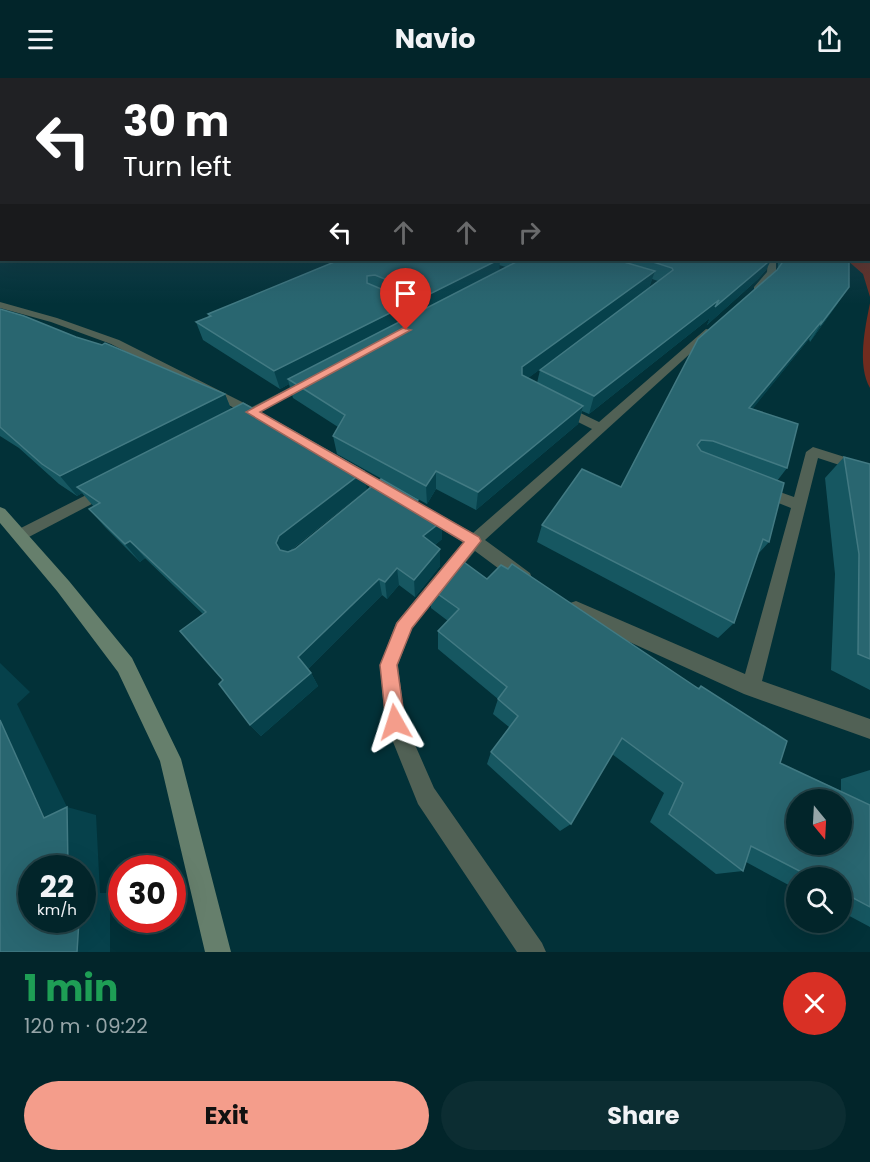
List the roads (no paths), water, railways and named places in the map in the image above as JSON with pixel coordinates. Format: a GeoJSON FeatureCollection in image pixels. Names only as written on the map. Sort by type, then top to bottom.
{"type":"FeatureCollection","features":[{"type":"Feature","properties":{"kind":"street"},"geometry":{"type":"LineString","coordinates":[[751,294],[771,275],[773,261]]}},
{"type":"Feature","properties":{"kind":"street"},"geometry":{"type":"LineString","coordinates":[[0,306],[54,320],[115,342],[272,424]]}},
{"type":"Feature","properties":{"kind":"street"},"geometry":{"type":"LineString","coordinates":[[533,952],[426,796],[395,722],[389,665],[405,623],[474,541],[716,326]]}},
{"type":"Feature","properties":{"kind":"street"},"geometry":{"type":"LineString","coordinates":[[231,423],[313,379]]}},
{"type":"Feature","properties":{"kind":"street"},"geometry":{"type":"LineString","coordinates":[[552,404],[600,428]]}},
{"type":"Feature","properties":{"kind":"street"},"geometry":{"type":"LineString","coordinates":[[751,687],[813,452],[870,470]]}},
{"type":"Feature","properties":{"kind":"street"},"geometry":{"type":"LineString","coordinates":[[332,458],[378,491],[407,502],[474,541],[543,589]]}},
{"type":"Feature","properties":{"kind":"street"},"geometry":{"type":"LineString","coordinates":[[20,535],[115,485]]}},
{"type":"Feature","properties":{"kind":"street"},"geometry":{"type":"LineString","coordinates":[[748,485],[799,505]]}},
{"type":"Feature","properties":{"kind":"street"},"geometry":{"type":"LineString","coordinates":[[0,513],[125,665],[170,759],[218,952]]}},
{"type":"Feature","properties":{"kind":"street"},"geometry":{"type":"LineString","coordinates":[[561,600],[589,616],[751,687],[870,729]]}}]}
